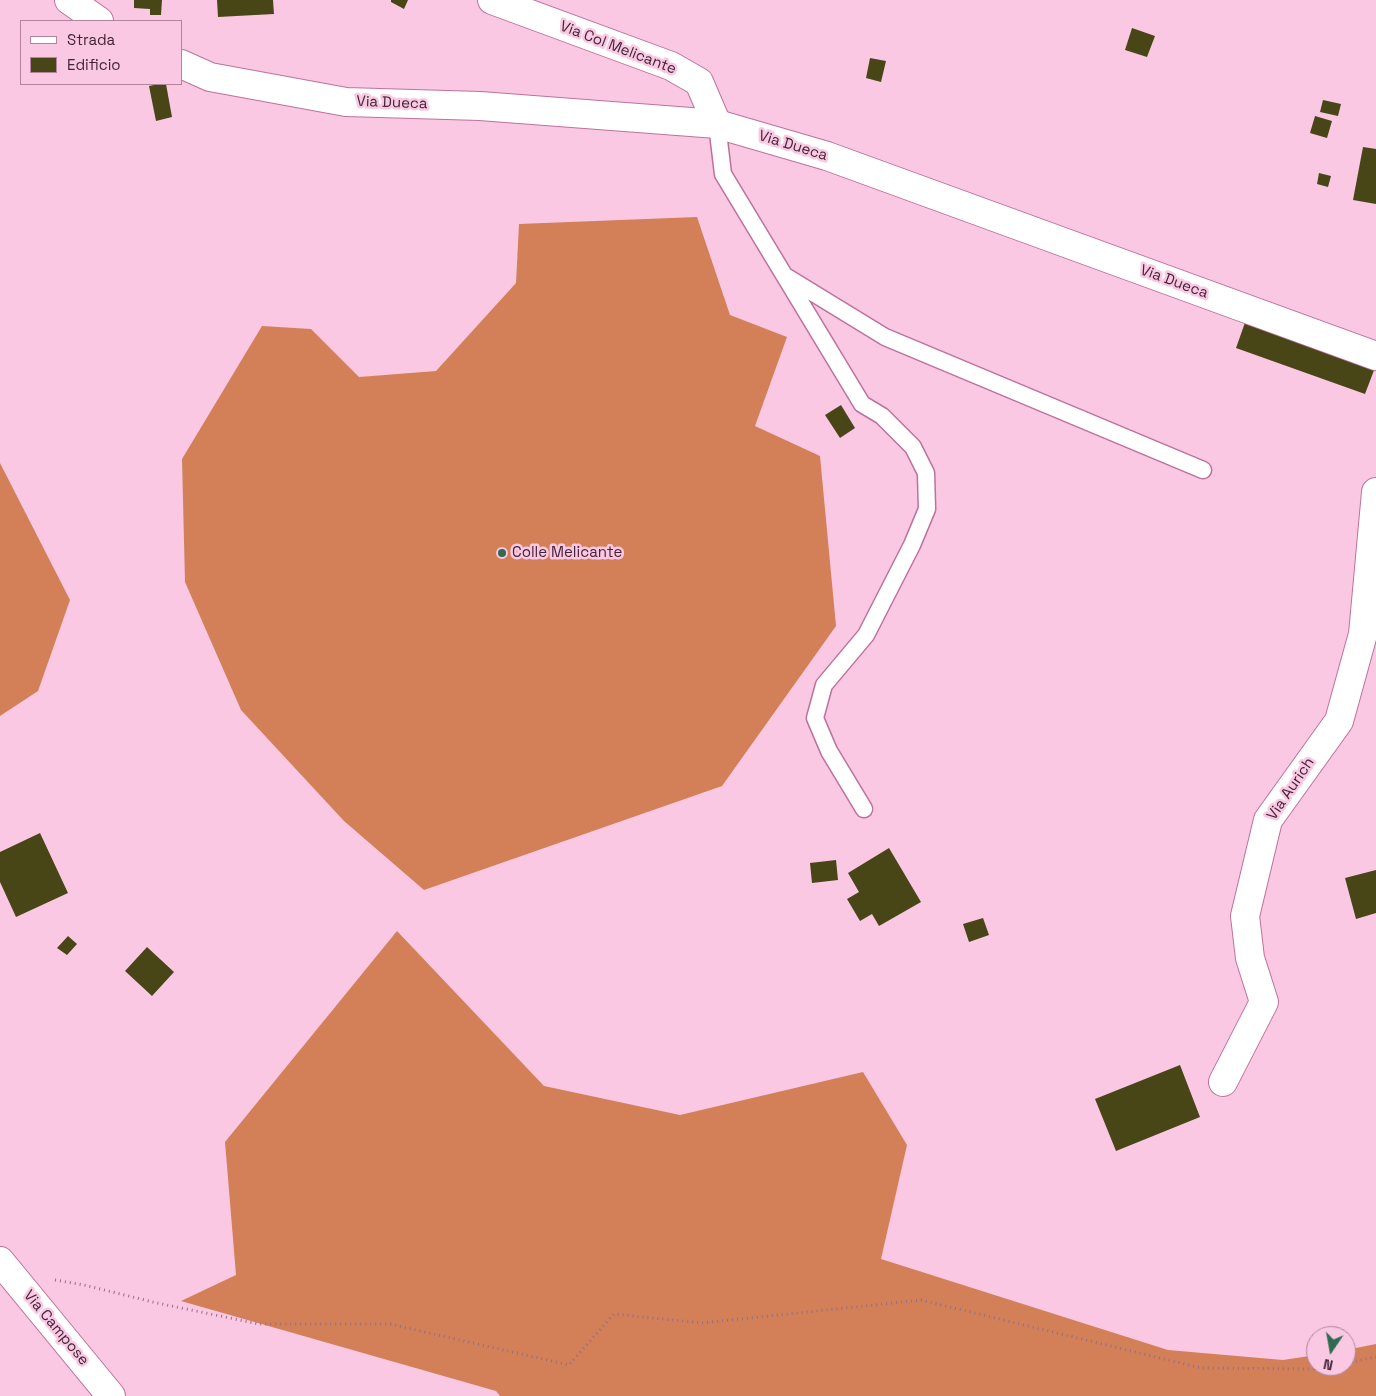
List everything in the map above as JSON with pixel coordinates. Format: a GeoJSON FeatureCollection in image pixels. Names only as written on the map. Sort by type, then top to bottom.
{"type":"FeatureCollection","features":[{"type":"Feature","properties":{"kind":"street"},"geometry":{"type":"LineString","coordinates":[[69,0],[98,20]]}},
{"type":"Feature","properties":{"kind":"street","name":"Via Col Melicante"},"geometry":{"type":"LineString","coordinates":[[492,0],[671,66],[699,82],[717,124]]}},
{"type":"Feature","properties":{"kind":"street","name":"Via Dueca"},"geometry":{"type":"LineString","coordinates":[[182,64],[210,77],[346,102],[480,106],[717,124],[836,159],[1376,356]]}},
{"type":"Feature","properties":{"kind":"street","name":"Via Aurich"},"geometry":{"type":"LineString","coordinates":[[1223,1082],[1264,1002],[1250,958],[1244,916],[1268,820],[1339,721],[1363,634],[1376,492]]}},
{"type":"Feature","properties":{"kind":"street","name":"Via Campose"},"geometry":{"type":"LineString","coordinates":[[5,1267],[111,1396]]}},
{"type":"Feature","properties":{"kind":"lane"},"geometry":{"type":"LineString","coordinates":[[717,124],[723,174],[862,404],[882,416],[913,447],[926,473],[928,509],[912,545],[866,635],[824,685],[815,718],[829,751],[864,809]]}},
{"type":"Feature","properties":{"kind":"lane"},"geometry":{"type":"LineString","coordinates":[[785,275],[886,337],[1203,470]]}},
{"type":"Feature","properties":{"kind":"path"},"geometry":{"type":"LineString","coordinates":[[5,1267],[157,1303],[259,1324],[390,1324],[569,1365],[614,1314],[702,1323],[921,1300],[1201,1368],[1306,1369]]}},
{"type":"Feature","properties":{"kind":"path"},"geometry":{"type":"LineString","coordinates":[[1356,1360],[1376,1357]]}},
{"type":"Feature","properties":{"kind":"shaded area"},"geometry":{"type":"Polygon","coordinates":[[[697,217],[730,315],[787,337],[755,426],[820,456],[836,626],[722,786],[424,890],[344,821],[241,710],[185,582],[182,459],[262,326],[311,329],[359,377],[436,371],[516,283],[519,224],[697,217]]]}},
{"type":"Feature","properties":{"kind":"shaded area"},"geometry":{"type":"Polygon","coordinates":[[[0,463],[70,600],[38,691],[0,716],[0,463]]]}},
{"type":"Feature","properties":{"kind":"shaded area"},"geometry":{"type":"Polygon","coordinates":[[[397,931],[544,1086],[680,1115],[863,1072],[907,1145],[881,1259],[1168,1350],[1283,1360],[1306,1357],[1306,1376],[1356,1376],[1356,1348],[1376,1344],[1376,1396],[500,1396],[496,1391],[181,1301],[236,1275],[225,1142],[397,931]]]}},
{"type":"Feature","properties":{"kind":"building"},"geometry":{"type":"Polygon","coordinates":[[[134,0],[162,0],[161,15],[150,15],[150,9],[134,8],[134,0]]]}},
{"type":"Feature","properties":{"kind":"building"},"geometry":{"type":"Polygon","coordinates":[[[217,0],[273,0],[274,14],[218,17],[217,0]]]}},
{"type":"Feature","properties":{"kind":"building"},"geometry":{"type":"Polygon","coordinates":[[[391,0],[408,0],[404,9],[391,2],[391,0]]]}},
{"type":"Feature","properties":{"kind":"building"},"geometry":{"type":"Polygon","coordinates":[[[1132,28],[1155,36],[1147,57],[1125,50],[1132,28]]]}},
{"type":"Feature","properties":{"kind":"building"},"geometry":{"type":"Polygon","coordinates":[[[870,58],[886,61],[881,82],[866,78],[870,58]]]}},
{"type":"Feature","properties":{"kind":"building"},"geometry":{"type":"Polygon","coordinates":[[[166,85],[172,117],[156,121],[149,86],[166,85]]]}},
{"type":"Feature","properties":{"kind":"building"},"geometry":{"type":"Polygon","coordinates":[[[1323,100],[1341,104],[1338,116],[1320,112],[1323,100]]]}},
{"type":"Feature","properties":{"kind":"building"},"geometry":{"type":"Polygon","coordinates":[[[1315,116],[1332,121],[1327,138],[1310,133],[1315,116]]]}},
{"type":"Feature","properties":{"kind":"building"},"geometry":{"type":"Polygon","coordinates":[[[1363,147],[1376,149],[1376,204],[1353,200],[1363,147]]]}},
{"type":"Feature","properties":{"kind":"building"},"geometry":{"type":"Polygon","coordinates":[[[1319,173],[1331,176],[1328,187],[1317,184],[1319,173]]]}},
{"type":"Feature","properties":{"kind":"building"},"geometry":{"type":"Polygon","coordinates":[[[1247,317],[1376,365],[1365,394],[1236,348],[1247,317]]]}},
{"type":"Feature","properties":{"kind":"building"},"geometry":{"type":"Polygon","coordinates":[[[841,405],[855,428],[840,438],[825,415],[841,405]]]}},
{"type":"Feature","properties":{"kind":"building"},"geometry":{"type":"Polygon","coordinates":[[[40,833],[68,893],[16,917],[0,882],[0,852],[40,833]]]}},
{"type":"Feature","properties":{"kind":"building"},"geometry":{"type":"Polygon","coordinates":[[[889,848],[921,902],[879,926],[872,914],[860,921],[847,899],[859,892],[848,873],[889,848]]]}},
{"type":"Feature","properties":{"kind":"building"},"geometry":{"type":"Polygon","coordinates":[[[836,860],[838,880],[812,883],[810,863],[836,860]]]}},
{"type":"Feature","properties":{"kind":"building"},"geometry":{"type":"Polygon","coordinates":[[[1376,870],[1376,913],[1356,919],[1345,878],[1376,870]]]}},
{"type":"Feature","properties":{"kind":"building"},"geometry":{"type":"Polygon","coordinates":[[[983,918],[989,935],[969,942],[963,924],[983,918]]]}},
{"type":"Feature","properties":{"kind":"building"},"geometry":{"type":"Polygon","coordinates":[[[68,936],[77,944],[67,955],[57,948],[68,936]]]}},
{"type":"Feature","properties":{"kind":"building"},"geometry":{"type":"Polygon","coordinates":[[[147,947],[174,972],[152,996],[125,971],[147,947]]]}},
{"type":"Feature","properties":{"kind":"building"},"geometry":{"type":"Polygon","coordinates":[[[1180,1065],[1200,1117],[1116,1151],[1095,1099],[1180,1065]]]}},
{"type":"Feature","properties":{"kind":"place","name":"Colle Melicante"},"geometry":{"type":"Point","coordinates":[502,553]}}]}
